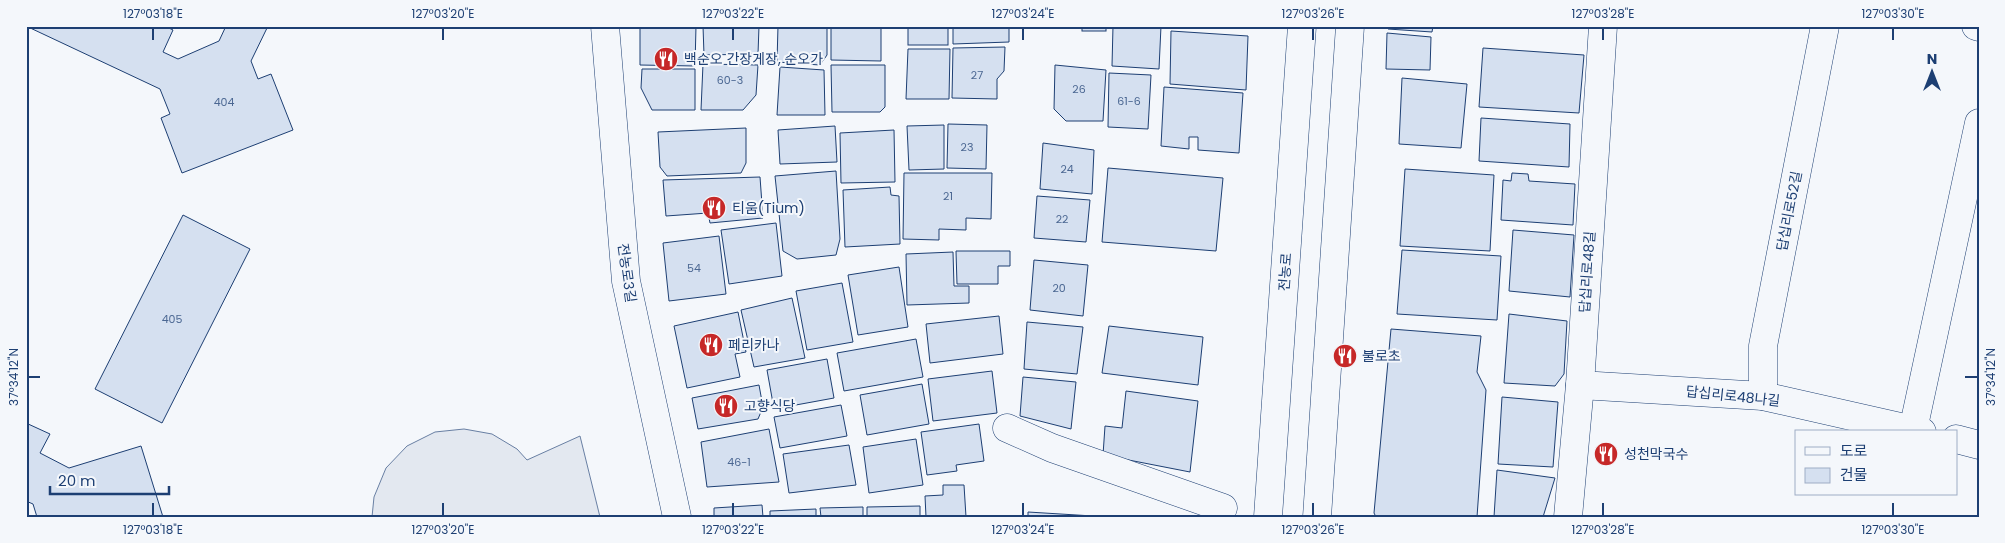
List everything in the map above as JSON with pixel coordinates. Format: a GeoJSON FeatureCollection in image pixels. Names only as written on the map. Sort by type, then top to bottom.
{"type":"FeatureCollection","features":[{"type":"Feature","properties":{"kind":"street","name":"전농로3길"},"geometry":{"type":"LineString","coordinates":[[604,26],[626,281],[677,517]]}},
{"type":"Feature","properties":{"kind":"street","name":"전농로"},"geometry":{"type":"LineString","coordinates":[[1268,517],[1302,26]]}},
{"type":"Feature","properties":{"kind":"street"},"geometry":{"type":"LineString","coordinates":[[1317,517],[1350,26]]}},
{"type":"Feature","properties":{"kind":"street","name":"답십리로48길"},"geometry":{"type":"LineString","coordinates":[[1568,517],[1580,384],[1603,26]]}},
{"type":"Feature","properties":{"kind":"street","name":"답십리로52길"},"geometry":{"type":"LineString","coordinates":[[1763,396],[1763,346],[1824,26]]}},
{"type":"Feature","properties":{"kind":"street","name":"답십리로48나길"},"geometry":{"type":"LineString","coordinates":[[1917,430],[1979,123]]}},
{"type":"Feature","properties":{"kind":"street","name":"답십리로48나길"},"geometry":{"type":"LineString","coordinates":[[1580,384],[1763,396],[1913,430]]}},
{"type":"Feature","properties":{"kind":"street"},"geometry":{"type":"LineString","coordinates":[[1006,428],[1052,448],[1223,508]]}},
{"type":"Feature","properties":{"kind":"street"},"geometry":{"type":"LineString","coordinates":[[1958,440],[1979,444]]}},
{"type":"Feature","properties":{"kind":"shaded area"},"geometry":{"type":"Polygon","coordinates":[[[464,429],[492,434],[517,449],[527,460],[580,436],[600,517],[372,517],[374,497],[386,468],[407,446],[435,432],[464,429]]]}},
{"type":"Feature","properties":{"kind":"building"},"geometry":{"type":"Polygon","coordinates":[[[26,26],[165,26],[173,30],[163,52],[178,59],[219,41],[226,26],[268,26],[251,61],[258,79],[271,74],[293,130],[182,173],[161,118],[170,114],[160,89],[26,26]]]}},
{"type":"Feature","properties":{"kind":"building"},"geometry":{"type":"Polygon","coordinates":[[[640,26],[696,26],[695,66],[640,65],[640,26]]]}},
{"type":"Feature","properties":{"kind":"building"},"geometry":{"type":"Polygon","coordinates":[[[703,26],[759,26],[758,54],[704,55],[703,26]]]}},
{"type":"Feature","properties":{"kind":"building"},"geometry":{"type":"Polygon","coordinates":[[[778,26],[827,26],[827,55],[820,65],[777,62],[778,26]]]}},
{"type":"Feature","properties":{"kind":"building"},"geometry":{"type":"Polygon","coordinates":[[[831,26],[881,26],[881,61],[831,60],[831,26]]]}},
{"type":"Feature","properties":{"kind":"building"},"geometry":{"type":"Polygon","coordinates":[[[908,26],[948,26],[948,45],[908,45],[908,26]]]}},
{"type":"Feature","properties":{"kind":"building"},"geometry":{"type":"Polygon","coordinates":[[[953,26],[1009,26],[1009,42],[953,44],[953,26]]]}},
{"type":"Feature","properties":{"kind":"building"},"geometry":{"type":"Polygon","coordinates":[[[1082,26],[1106,26],[1106,31],[1082,31],[1082,26]]]}},
{"type":"Feature","properties":{"kind":"building"},"geometry":{"type":"Polygon","coordinates":[[[1113,26],[1161,26],[1159,69],[1112,66],[1113,26]]]}},
{"type":"Feature","properties":{"kind":"building"},"geometry":{"type":"Polygon","coordinates":[[[1389,26],[1433,26],[1432,32],[1388,29],[1389,26]]]}},
{"type":"Feature","properties":{"kind":"building"},"geometry":{"type":"Polygon","coordinates":[[[1171,31],[1248,36],[1246,90],[1170,84],[1171,31]]]}},
{"type":"Feature","properties":{"kind":"building"},"geometry":{"type":"Polygon","coordinates":[[[1387,33],[1431,37],[1430,70],[1386,69],[1387,33]]]}},
{"type":"Feature","properties":{"kind":"building"},"geometry":{"type":"Polygon","coordinates":[[[1005,47],[1004,71],[997,79],[997,99],[952,98],[953,48],[1005,47]]]}},
{"type":"Feature","properties":{"kind":"building"},"geometry":{"type":"Polygon","coordinates":[[[1483,48],[1584,55],[1579,113],[1479,107],[1483,48]]]}},
{"type":"Feature","properties":{"kind":"building"},"geometry":{"type":"Polygon","coordinates":[[[908,49],[950,49],[949,99],[906,99],[908,49]]]}},
{"type":"Feature","properties":{"kind":"building"},"geometry":{"type":"Polygon","coordinates":[[[703,64],[758,65],[756,95],[743,110],[701,110],[703,64]]]}},
{"type":"Feature","properties":{"kind":"building"},"geometry":{"type":"Polygon","coordinates":[[[831,65],[885,65],[885,107],[880,112],[832,112],[831,65]]]}},
{"type":"Feature","properties":{"kind":"building"},"geometry":{"type":"Polygon","coordinates":[[[1055,65],[1106,70],[1103,121],[1066,121],[1054,109],[1055,65]]]}},
{"type":"Feature","properties":{"kind":"building"},"geometry":{"type":"Polygon","coordinates":[[[780,67],[824,70],[825,115],[777,115],[780,67]]]}},
{"type":"Feature","properties":{"kind":"building"},"geometry":{"type":"Polygon","coordinates":[[[642,69],[695,69],[695,110],[652,110],[641,88],[642,69]]]}},
{"type":"Feature","properties":{"kind":"building"},"geometry":{"type":"Polygon","coordinates":[[[1109,73],[1151,75],[1148,129],[1108,127],[1109,73]]]}},
{"type":"Feature","properties":{"kind":"building"},"geometry":{"type":"Polygon","coordinates":[[[1402,78],[1467,84],[1461,148],[1399,144],[1402,78]]]}},
{"type":"Feature","properties":{"kind":"building"},"geometry":{"type":"Polygon","coordinates":[[[1164,87],[1243,93],[1239,153],[1198,150],[1198,137],[1189,137],[1189,149],[1161,146],[1164,87]]]}},
{"type":"Feature","properties":{"kind":"building"},"geometry":{"type":"Polygon","coordinates":[[[1481,118],[1570,124],[1569,167],[1479,161],[1481,118]]]}},
{"type":"Feature","properties":{"kind":"building"},"geometry":{"type":"Polygon","coordinates":[[[948,124],[987,125],[986,169],[947,168],[948,124]]]}},
{"type":"Feature","properties":{"kind":"building"},"geometry":{"type":"Polygon","coordinates":[[[944,125],[944,169],[909,170],[907,126],[944,125]]]}},
{"type":"Feature","properties":{"kind":"building"},"geometry":{"type":"Polygon","coordinates":[[[835,126],[837,162],[780,164],[778,130],[835,126]]]}},
{"type":"Feature","properties":{"kind":"building"},"geometry":{"type":"Polygon","coordinates":[[[746,128],[746,163],[741,173],[667,176],[660,167],[658,132],[746,128]]]}},
{"type":"Feature","properties":{"kind":"building"},"geometry":{"type":"Polygon","coordinates":[[[894,130],[895,182],[841,183],[840,133],[894,130]]]}},
{"type":"Feature","properties":{"kind":"building"},"geometry":{"type":"Polygon","coordinates":[[[1043,143],[1094,150],[1092,194],[1040,189],[1043,143]]]}},
{"type":"Feature","properties":{"kind":"building"},"geometry":{"type":"Polygon","coordinates":[[[1108,168],[1223,178],[1216,251],[1102,242],[1108,168]]]}},
{"type":"Feature","properties":{"kind":"building"},"geometry":{"type":"Polygon","coordinates":[[[1405,169],[1494,175],[1490,251],[1400,246],[1405,169]]]}},
{"type":"Feature","properties":{"kind":"building"},"geometry":{"type":"Polygon","coordinates":[[[836,171],[840,239],[836,255],[797,259],[783,251],[775,176],[836,171]]]}},
{"type":"Feature","properties":{"kind":"building"},"geometry":{"type":"Polygon","coordinates":[[[904,173],[992,173],[991,219],[966,218],[966,230],[939,229],[939,240],[903,239],[904,173]]]}},
{"type":"Feature","properties":{"kind":"building"},"geometry":{"type":"Polygon","coordinates":[[[1512,173],[1528,174],[1529,181],[1575,184],[1573,225],[1501,220],[1503,180],[1511,181],[1512,173]]]}},
{"type":"Feature","properties":{"kind":"building"},"geometry":{"type":"Polygon","coordinates":[[[760,177],[763,218],[710,223],[708,213],[666,216],[663,180],[760,177]]]}},
{"type":"Feature","properties":{"kind":"building"},"geometry":{"type":"Polygon","coordinates":[[[890,187],[891,195],[899,196],[900,244],[845,247],[843,190],[890,187]]]}},
{"type":"Feature","properties":{"kind":"building"},"geometry":{"type":"Polygon","coordinates":[[[1037,196],[1090,200],[1086,242],[1034,238],[1037,196]]]}},
{"type":"Feature","properties":{"kind":"building"},"geometry":{"type":"Polygon","coordinates":[[[183,215],[250,249],[162,423],[95,389],[183,215]]]}},
{"type":"Feature","properties":{"kind":"building"},"geometry":{"type":"Polygon","coordinates":[[[776,223],[782,276],[729,284],[721,230],[776,223]]]}},
{"type":"Feature","properties":{"kind":"building"},"geometry":{"type":"Polygon","coordinates":[[[1513,230],[1574,235],[1570,297],[1509,291],[1513,230]]]}},
{"type":"Feature","properties":{"kind":"building"},"geometry":{"type":"Polygon","coordinates":[[[719,236],[726,294],[669,301],[663,243],[719,236]]]}},
{"type":"Feature","properties":{"kind":"building"},"geometry":{"type":"Polygon","coordinates":[[[1402,250],[1501,256],[1497,320],[1397,314],[1402,250]]]}},
{"type":"Feature","properties":{"kind":"building"},"geometry":{"type":"Polygon","coordinates":[[[956,251],[1010,251],[1010,266],[998,266],[998,284],[957,284],[956,251]]]}},
{"type":"Feature","properties":{"kind":"building"},"geometry":{"type":"Polygon","coordinates":[[[953,252],[954,286],[969,286],[969,303],[907,305],[906,254],[953,252]]]}},
{"type":"Feature","properties":{"kind":"building"},"geometry":{"type":"Polygon","coordinates":[[[1034,260],[1088,265],[1083,316],[1030,310],[1034,260]]]}},
{"type":"Feature","properties":{"kind":"building"},"geometry":{"type":"Polygon","coordinates":[[[899,267],[908,327],[858,335],[848,275],[899,267]]]}},
{"type":"Feature","properties":{"kind":"building"},"geometry":{"type":"Polygon","coordinates":[[[842,283],[853,342],[807,350],[796,291],[842,283]]]}},
{"type":"Feature","properties":{"kind":"building"},"geometry":{"type":"Polygon","coordinates":[[[792,298],[805,358],[754,367],[741,310],[792,298]]]}},
{"type":"Feature","properties":{"kind":"building"},"geometry":{"type":"Polygon","coordinates":[[[738,312],[746,352],[735,354],[740,377],[687,388],[674,326],[738,312]]]}},
{"type":"Feature","properties":{"kind":"building"},"geometry":{"type":"Polygon","coordinates":[[[1509,314],[1567,321],[1564,374],[1555,386],[1504,383],[1509,314]]]}},
{"type":"Feature","properties":{"kind":"building"},"geometry":{"type":"Polygon","coordinates":[[[999,316],[1003,354],[930,363],[926,324],[999,316]]]}},
{"type":"Feature","properties":{"kind":"building"},"geometry":{"type":"Polygon","coordinates":[[[1027,322],[1083,327],[1077,374],[1024,369],[1027,322]]]}},
{"type":"Feature","properties":{"kind":"building"},"geometry":{"type":"Polygon","coordinates":[[[1109,326],[1203,337],[1198,385],[1102,373],[1109,326]]]}},
{"type":"Feature","properties":{"kind":"building"},"geometry":{"type":"Polygon","coordinates":[[[1391,329],[1481,336],[1477,372],[1486,390],[1477,517],[1376,517],[1374,513],[1391,329]]]}},
{"type":"Feature","properties":{"kind":"building"},"geometry":{"type":"Polygon","coordinates":[[[916,339],[923,377],[844,391],[837,353],[916,339]]]}},
{"type":"Feature","properties":{"kind":"building"},"geometry":{"type":"Polygon","coordinates":[[[827,359],[834,398],[774,409],[767,370],[827,359]]]}},
{"type":"Feature","properties":{"kind":"building"},"geometry":{"type":"Polygon","coordinates":[[[992,371],[997,413],[933,421],[928,379],[992,371]]]}},
{"type":"Feature","properties":{"kind":"building"},"geometry":{"type":"Polygon","coordinates":[[[1023,377],[1076,382],[1071,429],[1020,416],[1023,377]]]}},
{"type":"Feature","properties":{"kind":"building"},"geometry":{"type":"Polygon","coordinates":[[[922,384],[929,424],[867,435],[860,395],[922,384]]]}},
{"type":"Feature","properties":{"kind":"building"},"geometry":{"type":"Polygon","coordinates":[[[759,385],[763,407],[758,419],[698,429],[692,398],[759,385]]]}},
{"type":"Feature","properties":{"kind":"building"},"geometry":{"type":"Polygon","coordinates":[[[1126,391],[1198,401],[1190,472],[1103,455],[1105,426],[1122,428],[1126,391]]]}},
{"type":"Feature","properties":{"kind":"building"},"geometry":{"type":"Polygon","coordinates":[[[1502,397],[1558,402],[1553,467],[1498,464],[1502,397]]]}},
{"type":"Feature","properties":{"kind":"building"},"geometry":{"type":"Polygon","coordinates":[[[841,405],[847,436],[780,448],[774,417],[841,405]]]}},
{"type":"Feature","properties":{"kind":"building"},"geometry":{"type":"Polygon","coordinates":[[[26,423],[50,434],[40,453],[69,468],[141,446],[163,517],[37,517],[33,504],[26,501],[26,423]]]}},
{"type":"Feature","properties":{"kind":"building"},"geometry":{"type":"Polygon","coordinates":[[[979,424],[984,461],[956,465],[957,471],[927,475],[921,432],[979,424]]]}},
{"type":"Feature","properties":{"kind":"building"},"geometry":{"type":"Polygon","coordinates":[[[769,429],[779,482],[707,487],[701,442],[769,429]]]}},
{"type":"Feature","properties":{"kind":"building"},"geometry":{"type":"Polygon","coordinates":[[[916,439],[923,485],[869,493],[863,447],[916,439]]]}},
{"type":"Feature","properties":{"kind":"building"},"geometry":{"type":"Polygon","coordinates":[[[849,445],[856,485],[789,493],[783,454],[849,445]]]}},
{"type":"Feature","properties":{"kind":"building"},"geometry":{"type":"Polygon","coordinates":[[[1497,470],[1555,478],[1543,517],[1494,517],[1497,470]]]}},
{"type":"Feature","properties":{"kind":"building"},"geometry":{"type":"Polygon","coordinates":[[[943,485],[964,485],[966,517],[926,517],[925,496],[943,495],[943,485]]]}},
{"type":"Feature","properties":{"kind":"building"},"geometry":{"type":"Polygon","coordinates":[[[762,505],[763,517],[714,517],[714,508],[762,505]]]}},
{"type":"Feature","properties":{"kind":"building"},"geometry":{"type":"Polygon","coordinates":[[[920,506],[920,517],[867,517],[867,507],[920,506]]]}},
{"type":"Feature","properties":{"kind":"building"},"geometry":{"type":"Polygon","coordinates":[[[863,507],[863,517],[821,517],[820,508],[863,507]]]}},
{"type":"Feature","properties":{"kind":"building"},"geometry":{"type":"Polygon","coordinates":[[[816,509],[816,517],[770,517],[770,511],[816,509]]]}},
{"type":"Feature","properties":{"kind":"building"},"geometry":{"type":"Polygon","coordinates":[[[1028,512],[1093,516],[1028,517],[1028,512]]]}},
{"type":"Feature","properties":{"kind":"place","name":"백순오 간장게장, 순오가"},"geometry":{"type":"Point","coordinates":[666,59]}},
{"type":"Feature","properties":{"kind":"place","name":"티움(Tium)"},"geometry":{"type":"Point","coordinates":[714,208]}},
{"type":"Feature","properties":{"kind":"place","name":"페리카나"},"geometry":{"type":"Point","coordinates":[711,345]}},
{"type":"Feature","properties":{"kind":"place","name":"불로초"},"geometry":{"type":"Point","coordinates":[1345,356]}},
{"type":"Feature","properties":{"kind":"place","name":"고향식당"},"geometry":{"type":"Point","coordinates":[726,406]}},
{"type":"Feature","properties":{"kind":"place","name":"성천막국수"},"geometry":{"type":"Point","coordinates":[1606,454]}}]}
